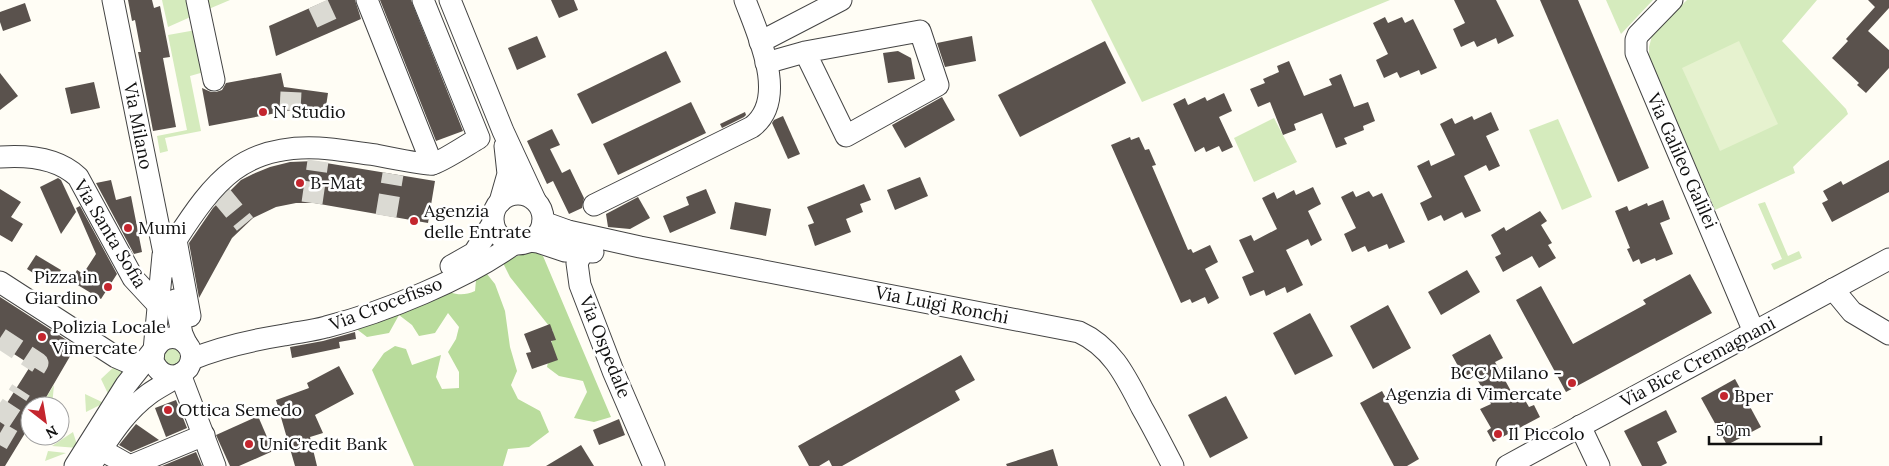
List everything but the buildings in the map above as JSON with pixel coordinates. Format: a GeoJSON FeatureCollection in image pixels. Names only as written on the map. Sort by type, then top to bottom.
{"type":"FeatureCollection","features":[{"type":"Feature","properties":{"kind":"street","name":"Via Milano"},"geometry":{"type":"LineString","coordinates":[[113,0],[169,246],[182,334],[184,363],[199,437],[215,466]]}},
{"type":"Feature","properties":{"kind":"street"},"geometry":{"type":"LineString","coordinates":[[197,0],[214,80]]}},
{"type":"Feature","properties":{"kind":"street"},"geometry":{"type":"LineString","coordinates":[[367,0],[432,164]]}},
{"type":"Feature","properties":{"kind":"street"},"geometry":{"type":"LineString","coordinates":[[169,246],[198,206],[217,191],[241,164],[265,153],[283,148],[395,166],[432,164],[479,138],[423,0]]}},
{"type":"Feature","properties":{"kind":"street"},"geometry":{"type":"LineString","coordinates":[[450,0],[503,131],[535,200],[540,206],[543,222],[541,230],[522,243],[500,237],[493,223],[496,208],[500,202],[508,174],[503,131]]}},
{"type":"Feature","properties":{"kind":"street"},"geometry":{"type":"LineString","coordinates":[[594,205],[757,123],[764,113],[770,93],[766,63],[746,0]]}},
{"type":"Feature","properties":{"kind":"street"},"geometry":{"type":"LineString","coordinates":[[760,42],[840,0]]}},
{"type":"Feature","properties":{"kind":"street","name":"Via Galileo Galilei"},"geometry":{"type":"LineString","coordinates":[[1672,0],[1638,35],[1636,53],[1754,332]]}},
{"type":"Feature","properties":{"kind":"street"},"geometry":{"type":"LineString","coordinates":[[766,63],[805,52],[920,31],[938,85],[846,136],[805,52]]}},
{"type":"Feature","properties":{"kind":"street"},"geometry":{"type":"LineString","coordinates":[[157,154],[169,246],[190,316]]}},
{"type":"Feature","properties":{"kind":"street","name":"Via Santa Sofia"},"geometry":{"type":"LineString","coordinates":[[0,157],[41,158],[73,172],[133,278],[159,306]]}},
{"type":"Feature","properties":{"kind":"street"},"geometry":{"type":"LineString","coordinates":[[500,202],[513,195],[528,196],[535,200]]}},
{"type":"Feature","properties":{"kind":"street","name":"Via Luigi Ronchi"},"geometry":{"type":"LineString","coordinates":[[543,222],[568,231],[640,248],[1079,332],[1098,343],[1122,369],[1173,466]]}},
{"type":"Feature","properties":{"kind":"street","name":"Via Crocefisso"},"geometry":{"type":"LineString","coordinates":[[184,363],[226,336],[320,316],[382,296],[469,257],[479,247],[493,223]]}},
{"type":"Feature","properties":{"kind":"street"},"geometry":{"type":"LineString","coordinates":[[568,231],[575,237],[583,252]]}},
{"type":"Feature","properties":{"kind":"street","name":"Via Luigi Ronchi"},"geometry":{"type":"LineString","coordinates":[[522,243],[538,242],[565,251],[583,252],[640,248]]}},
{"type":"Feature","properties":{"kind":"street","name":"Via Crocefisso"},"geometry":{"type":"LineString","coordinates":[[184,363],[229,347],[324,328],[373,312],[449,281],[522,243]]}},
{"type":"Feature","properties":{"kind":"street","name":"Via Milano"},"geometry":{"type":"LineString","coordinates":[[154,350],[169,246]]}},
{"type":"Feature","properties":{"kind":"street","name":"Via Ospedale"},"geometry":{"type":"LineString","coordinates":[[583,252],[577,263],[580,285],[613,371],[654,466]]}},
{"type":"Feature","properties":{"kind":"street","name":"Via Bice Cremagnani"},"geometry":{"type":"LineString","coordinates":[[1507,466],[1889,259]]}},
{"type":"Feature","properties":{"kind":"street"},"geometry":{"type":"LineString","coordinates":[[0,282],[116,357],[139,367]]}},
{"type":"Feature","properties":{"kind":"street"},"geometry":{"type":"LineString","coordinates":[[1833,289],[1852,312],[1889,334]]}},
{"type":"Feature","properties":{"kind":"street"},"geometry":{"type":"LineString","coordinates":[[75,466],[126,384],[160,342],[176,338],[184,363]]}},
{"type":"Feature","properties":{"kind":"street"},"geometry":{"type":"LineString","coordinates":[[154,350],[154,361],[157,368],[166,375],[184,363]]}},
{"type":"Feature","properties":{"kind":"street"},"geometry":{"type":"LineString","coordinates":[[90,466],[120,422],[184,363]]}},
{"type":"Feature","properties":{"kind":"street"},"geometry":{"type":"LineString","coordinates":[[1580,426],[1599,466]]}},
{"type":"Feature","properties":{"kind":"street"},"geometry":{"type":"LineString","coordinates":[[107,453],[130,466],[199,437]]}},
{"type":"Feature","properties":{"kind":"green space"},"geometry":{"type":"Polygon","coordinates":[[[162,0],[191,0],[195,15],[168,27],[162,0]]]}},
{"type":"Feature","properties":{"kind":"green space"},"geometry":{"type":"Polygon","coordinates":[[[201,0],[230,0],[204,11],[201,0]]]}},
{"type":"Feature","properties":{"kind":"green space"},"geometry":{"type":"Polygon","coordinates":[[[1091,0],[1390,0],[1142,102],[1091,0]]]}},
{"type":"Feature","properties":{"kind":"green space"},"geometry":{"type":"Polygon","coordinates":[[[1606,0],[1653,0],[1621,34],[1606,0]]]}},
{"type":"Feature","properties":{"kind":"green space"},"geometry":{"type":"Polygon","coordinates":[[[1687,0],[1817,0],[1782,41],[1846,109],[1848,114],[1793,167],[1795,173],[1715,210],[1649,57],[1649,47],[1653,32],[1687,0]]]}},
{"type":"Feature","properties":{"kind":"green space"},"geometry":{"type":"Polygon","coordinates":[[[196,30],[204,72],[190,76],[201,131],[165,138],[168,151],[160,153],[157,136],[187,130],[168,35],[196,30]]]}},
{"type":"Feature","properties":{"kind":"green space"},"geometry":{"type":"Polygon","coordinates":[[[1739,41],[1778,124],[1720,151],[1682,68],[1739,41]]]}},
{"type":"Feature","properties":{"kind":"green space"},"geometry":{"type":"Polygon","coordinates":[[[1274,118],[1297,162],[1254,182],[1234,138],[1274,118]]]}},
{"type":"Feature","properties":{"kind":"green space"},"geometry":{"type":"Polygon","coordinates":[[[1558,119],[1592,197],[1562,210],[1529,130],[1558,119]]]}},
{"type":"Feature","properties":{"kind":"green space"},"geometry":{"type":"Polygon","coordinates":[[[1765,202],[1788,256],[1799,251],[1802,258],[1774,270],[1771,264],[1782,259],[1758,204],[1765,202]]]}},
{"type":"Feature","properties":{"kind":"green space"},"geometry":{"type":"Polygon","coordinates":[[[533,251],[543,256],[611,417],[594,422],[574,418],[587,392],[583,381],[559,376],[547,367],[553,331],[510,277],[502,261],[533,251]]]}},
{"type":"Feature","properties":{"kind":"green space"},"geometry":{"type":"Polygon","coordinates":[[[483,269],[495,284],[505,311],[510,347],[517,371],[511,385],[518,399],[540,411],[549,432],[529,447],[508,449],[503,466],[414,466],[372,370],[384,353],[395,346],[406,349],[412,365],[441,355],[436,377],[442,389],[459,388],[459,372],[448,352],[456,339],[459,327],[448,313],[435,333],[419,336],[412,325],[399,315],[389,333],[367,337],[350,324],[439,288],[457,294],[475,291],[476,280],[483,269]]]}},
{"type":"Feature","properties":{"kind":"green space"},"geometry":{"type":"Polygon","coordinates":[[[172,348],[178,351],[181,357],[178,363],[172,366],[166,363],[163,357],[166,351],[172,348]]]}},
{"type":"Feature","properties":{"kind":"green space"},"geometry":{"type":"Polygon","coordinates":[[[117,364],[124,373],[111,400],[101,379],[117,364]]]}},
{"type":"Feature","properties":{"kind":"green space"},"geometry":{"type":"Polygon","coordinates":[[[54,385],[53,396],[47,396],[54,385]]]}},
{"type":"Feature","properties":{"kind":"green space"},"geometry":{"type":"Polygon","coordinates":[[[85,394],[104,403],[86,412],[85,394]]]}},
{"type":"Feature","properties":{"kind":"green space"},"geometry":{"type":"Polygon","coordinates":[[[73,432],[78,448],[52,446],[70,446],[70,434],[73,432]]]}},
{"type":"Feature","properties":{"kind":"green space"},"geometry":{"type":"Polygon","coordinates":[[[48,451],[66,453],[45,461],[48,451]]]}},
{"type":"Feature","properties":{"kind":"tunnel"},"geometry":{"type":"LineString","coordinates":[[318,4],[331,32]]}},
{"type":"Feature","properties":{"kind":"tunnel"},"geometry":{"type":"LineString","coordinates":[[290,110],[291,92]]}},
{"type":"Feature","properties":{"kind":"tunnel"},"geometry":{"type":"LineString","coordinates":[[312,203],[318,161]]}},
{"type":"Feature","properties":{"kind":"tunnel"},"geometry":{"type":"LineString","coordinates":[[386,216],[393,174]]}},
{"type":"Feature","properties":{"kind":"tunnel"},"geometry":{"type":"LineString","coordinates":[[221,195],[245,224]]}},
{"type":"Feature","properties":{"kind":"tunnel"},"geometry":{"type":"LineString","coordinates":[[0,338],[38,363],[35,368]]}},
{"type":"Feature","properties":{"kind":"tunnel"},"geometry":{"type":"LineString","coordinates":[[0,422],[21,390]]}},
{"type":"Feature","properties":{"kind":"tunnel"},"geometry":{"type":"LineString","coordinates":[[0,433],[12,440]]}},
{"type":"Feature","properties":{"kind":"place","name":"N Studio"},"geometry":{"type":"Point","coordinates":[263,112]}},
{"type":"Feature","properties":{"kind":"place","name":"B-Mat"},"geometry":{"type":"Point","coordinates":[300,183]}},
{"type":"Feature","properties":{"kind":"place","name":"Agenzia delle Entrate"},"geometry":{"type":"Point","coordinates":[414,221]}},
{"type":"Feature","properties":{"kind":"place","name":"Mumi"},"geometry":{"type":"Point","coordinates":[128,228]}},
{"type":"Feature","properties":{"kind":"place","name":"Pizza in Giardino"},"geometry":{"type":"Point","coordinates":[108,287]}},
{"type":"Feature","properties":{"kind":"place","name":"Polizia Locale Vimercate"},"geometry":{"type":"Point","coordinates":[42,337]}},
{"type":"Feature","properties":{"kind":"place","name":"BCC Milano - Agenzia di Vimercate"},"geometry":{"type":"Point","coordinates":[1572,383]}},
{"type":"Feature","properties":{"kind":"place","name":"Bper"},"geometry":{"type":"Point","coordinates":[1724,396]}},
{"type":"Feature","properties":{"kind":"place","name":"Ottica Semedo"},"geometry":{"type":"Point","coordinates":[168,410]}},
{"type":"Feature","properties":{"kind":"place","name":"Il Piccolo"},"geometry":{"type":"Point","coordinates":[1498,434]}},
{"type":"Feature","properties":{"kind":"place","name":"UniCredit Bank"},"geometry":{"type":"Point","coordinates":[249,444]}}]}
